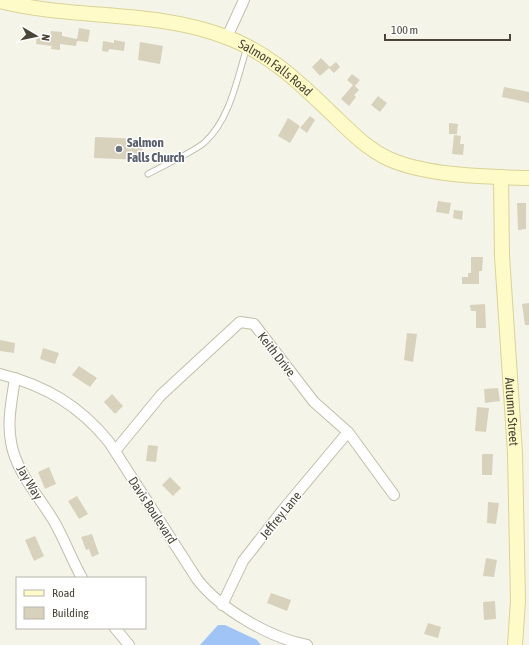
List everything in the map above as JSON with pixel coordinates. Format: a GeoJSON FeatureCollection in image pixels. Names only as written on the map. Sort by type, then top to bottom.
{"type":"FeatureCollection","features":[{"type":"Feature","properties":{"kind":"street"},"geometry":{"type":"LineString","coordinates":[[227,37],[244,0]]}},
{"type":"Feature","properties":{"kind":"street","name":"Salmon Falls Road"},"geometry":{"type":"LineString","coordinates":[[0,1],[44,10],[180,24],[227,37],[262,54],[294,77],[357,137],[389,158],[420,168],[501,177],[529,178]]}},
{"type":"Feature","properties":{"kind":"street","name":"Autumn Street"},"geometry":{"type":"LineString","coordinates":[[501,177],[502,256],[515,453],[518,601],[516,645]]}},
{"type":"Feature","properties":{"kind":"street","name":"Keith Drive"},"geometry":{"type":"LineString","coordinates":[[115,451],[161,394],[240,322],[254,324],[314,402],[348,432],[394,494]]}},
{"type":"Feature","properties":{"kind":"street","name":"Davis Boulevard"},"geometry":{"type":"LineString","coordinates":[[0,374],[15,378],[51,392],[74,407],[92,422],[115,451],[197,579],[222,605],[271,632],[307,645]]}},
{"type":"Feature","properties":{"kind":"street","name":"Jay Way"},"geometry":{"type":"LineString","coordinates":[[15,378],[10,427],[11,442],[15,456],[30,484],[55,522],[82,577]]}},
{"type":"Feature","properties":{"kind":"street","name":"Jeffrey Lane"},"geometry":{"type":"LineString","coordinates":[[222,605],[243,561],[282,511],[348,432]]}},
{"type":"Feature","properties":{"kind":"street"},"geometry":{"type":"LineString","coordinates":[[116,629],[129,645]]}},
{"type":"Feature","properties":{"kind":"lane"},"geometry":{"type":"LineString","coordinates":[[148,174],[204,144],[218,128],[235,84],[247,46]]}},
{"type":"Feature","properties":{"kind":"water"},"geometry":{"type":"Polygon","coordinates":[[[218,625],[225,625],[257,640],[261,645],[200,645],[218,625]]]}},
{"type":"Feature","properties":{"kind":"building"},"geometry":{"type":"Polygon","coordinates":[[[79,28],[90,30],[88,42],[77,41],[76,46],[60,44],[60,50],[51,49],[52,46],[36,44],[37,35],[50,37],[51,31],[62,32],[62,36],[77,39],[79,28]]]}},
{"type":"Feature","properties":{"kind":"building"},"geometry":{"type":"Polygon","coordinates":[[[114,40],[125,42],[124,51],[109,49],[108,52],[102,51],[103,41],[114,43],[114,40]]]}},
{"type":"Feature","properties":{"kind":"building"},"geometry":{"type":"Polygon","coordinates":[[[140,42],[163,46],[160,64],[138,60],[140,42]]]}},
{"type":"Feature","properties":{"kind":"building"},"geometry":{"type":"Polygon","coordinates":[[[321,58],[330,67],[336,62],[340,67],[334,73],[329,68],[320,76],[312,67],[321,58]]]}},
{"type":"Feature","properties":{"kind":"building"},"geometry":{"type":"Polygon","coordinates":[[[352,74],[360,80],[355,86],[359,90],[354,95],[356,97],[349,106],[341,99],[353,85],[347,80],[352,74]]]}},
{"type":"Feature","properties":{"kind":"building"},"geometry":{"type":"Polygon","coordinates":[[[504,87],[529,92],[529,103],[502,97],[504,87]]]}},
{"type":"Feature","properties":{"kind":"building"},"geometry":{"type":"Polygon","coordinates":[[[378,96],[387,103],[380,112],[371,105],[378,96]]]}},
{"type":"Feature","properties":{"kind":"building"},"geometry":{"type":"Polygon","coordinates":[[[310,116],[315,120],[307,133],[300,128],[310,116]]]}},
{"type":"Feature","properties":{"kind":"building"},"geometry":{"type":"Polygon","coordinates":[[[288,118],[300,126],[290,143],[278,136],[288,118]]]}},
{"type":"Feature","properties":{"kind":"building"},"geometry":{"type":"Polygon","coordinates":[[[449,123],[458,124],[457,134],[449,134],[449,123]]]}},
{"type":"Feature","properties":{"kind":"building"},"geometry":{"type":"Polygon","coordinates":[[[454,135],[461,136],[460,144],[464,144],[463,155],[452,154],[454,135]]]}},
{"type":"Feature","properties":{"kind":"building","name":"Salmon Falls Church"},"geometry":{"type":"Polygon","coordinates":[[[95,137],[143,139],[142,160],[94,158],[95,137]]]}},
{"type":"Feature","properties":{"kind":"building"},"geometry":{"type":"Polygon","coordinates":[[[438,201],[451,203],[449,214],[436,212],[438,201]]]}},
{"type":"Feature","properties":{"kind":"building"},"geometry":{"type":"Polygon","coordinates":[[[517,203],[526,203],[526,229],[518,230],[517,203]]]}},
{"type":"Feature","properties":{"kind":"building"},"geometry":{"type":"Polygon","coordinates":[[[454,210],[463,211],[462,220],[453,218],[454,210]]]}},
{"type":"Feature","properties":{"kind":"building"},"geometry":{"type":"Polygon","coordinates":[[[471,257],[483,257],[482,271],[479,271],[479,284],[462,284],[462,277],[468,277],[468,273],[471,273],[471,257]]]}},
{"type":"Feature","properties":{"kind":"building"},"geometry":{"type":"Polygon","coordinates":[[[529,303],[529,325],[525,325],[522,304],[529,303]]]}},
{"type":"Feature","properties":{"kind":"building"},"geometry":{"type":"Polygon","coordinates":[[[485,304],[486,328],[476,328],[476,311],[471,311],[470,305],[485,304]]]}},
{"type":"Feature","properties":{"kind":"building"},"geometry":{"type":"Polygon","coordinates":[[[407,333],[417,334],[413,362],[404,360],[407,333]]]}},
{"type":"Feature","properties":{"kind":"building"},"geometry":{"type":"Polygon","coordinates":[[[0,340],[15,343],[14,353],[0,351],[0,340]]]}},
{"type":"Feature","properties":{"kind":"building"},"geometry":{"type":"Polygon","coordinates":[[[43,348],[59,353],[55,364],[40,359],[43,348]]]}},
{"type":"Feature","properties":{"kind":"building"},"geometry":{"type":"Polygon","coordinates":[[[79,366],[97,378],[90,387],[72,375],[79,366]]]}},
{"type":"Feature","properties":{"kind":"building"},"geometry":{"type":"Polygon","coordinates":[[[498,388],[500,401],[485,403],[484,389],[498,388]]]}},
{"type":"Feature","properties":{"kind":"building"},"geometry":{"type":"Polygon","coordinates":[[[112,394],[123,406],[115,414],[104,402],[112,394]]]}},
{"type":"Feature","properties":{"kind":"building"},"geometry":{"type":"Polygon","coordinates":[[[477,407],[489,408],[486,432],[475,431],[477,407]]]}},
{"type":"Feature","properties":{"kind":"building"},"geometry":{"type":"Polygon","coordinates":[[[148,445],[158,446],[156,462],[146,461],[148,445]]]}},
{"type":"Feature","properties":{"kind":"building"},"geometry":{"type":"Polygon","coordinates":[[[482,454],[493,454],[492,475],[482,475],[482,454]]]}},
{"type":"Feature","properties":{"kind":"building"},"geometry":{"type":"Polygon","coordinates":[[[49,467],[56,484],[45,489],[38,472],[49,467]]]}},
{"type":"Feature","properties":{"kind":"building"},"geometry":{"type":"Polygon","coordinates":[[[170,477],[181,488],[173,496],[162,485],[170,477]]]}},
{"type":"Feature","properties":{"kind":"building"},"geometry":{"type":"Polygon","coordinates":[[[77,496],[88,514],[79,519],[68,501],[77,496]]]}},
{"type":"Feature","properties":{"kind":"building"},"geometry":{"type":"Polygon","coordinates":[[[488,502],[499,503],[496,524],[487,523],[488,502]]]}},
{"type":"Feature","properties":{"kind":"building"},"geometry":{"type":"Polygon","coordinates":[[[92,534],[99,554],[92,557],[89,549],[86,550],[81,537],[92,534]]]}},
{"type":"Feature","properties":{"kind":"building"},"geometry":{"type":"Polygon","coordinates":[[[35,536],[44,556],[34,561],[25,540],[35,536]]]}},
{"type":"Feature","properties":{"kind":"building"},"geometry":{"type":"Polygon","coordinates":[[[486,558],[497,560],[494,577],[483,576],[486,558]]]}},
{"type":"Feature","properties":{"kind":"building"},"geometry":{"type":"Polygon","coordinates":[[[271,593],[291,600],[287,611],[267,603],[271,593]]]}},
{"type":"Feature","properties":{"kind":"building"},"geometry":{"type":"Polygon","coordinates":[[[495,601],[496,619],[484,620],[483,602],[495,601]]]}},
{"type":"Feature","properties":{"kind":"building"},"geometry":{"type":"Polygon","coordinates":[[[428,623],[441,627],[438,638],[424,634],[428,623]]]}},
{"type":"Feature","properties":{"kind":"place","name":"Salmon Falls Church"},"geometry":{"type":"Point","coordinates":[119,149]}}]}
